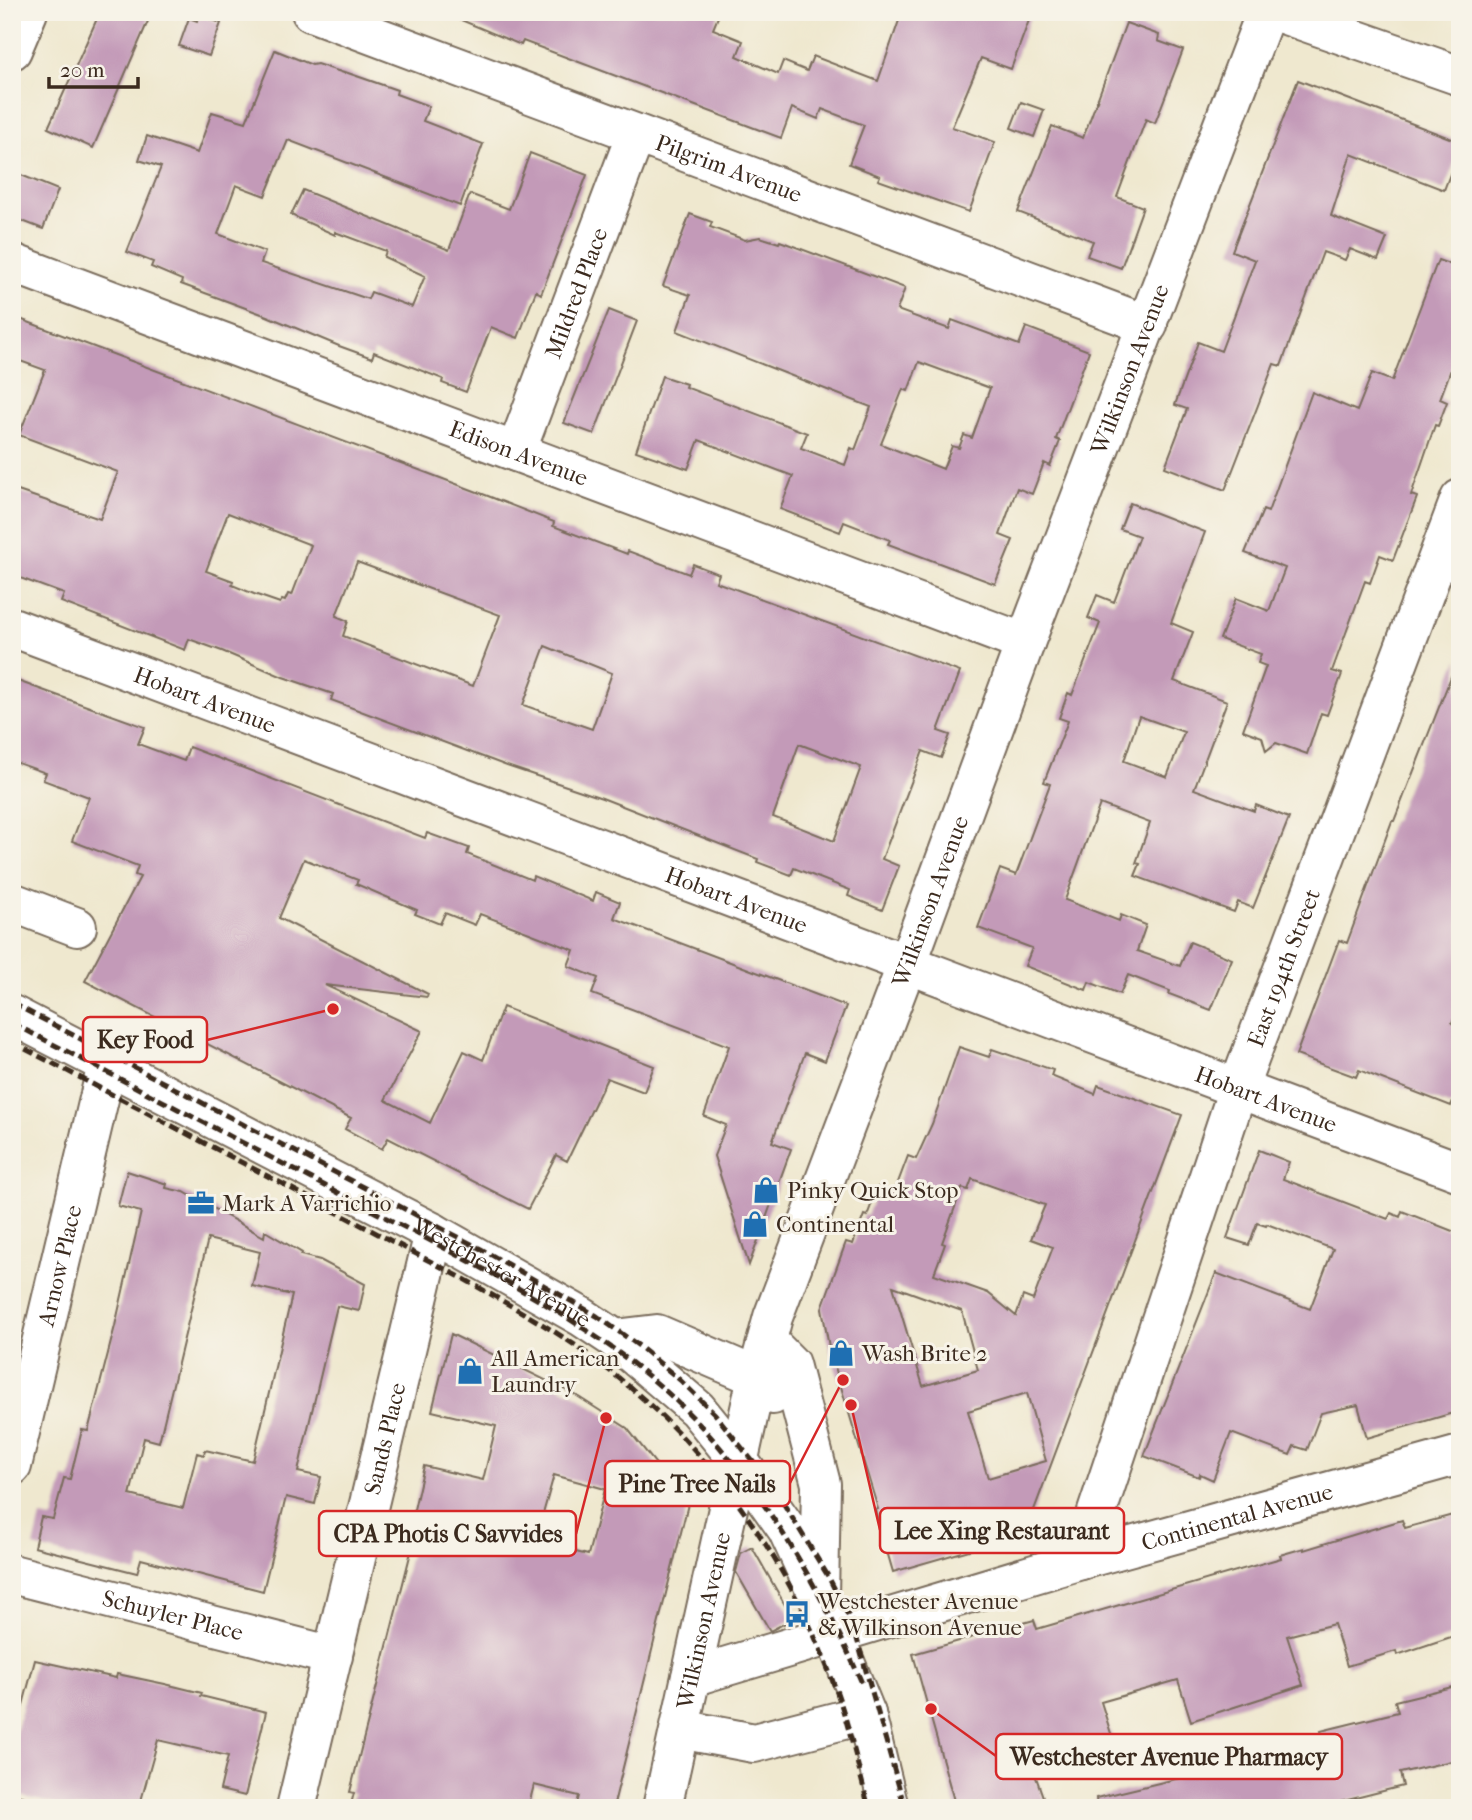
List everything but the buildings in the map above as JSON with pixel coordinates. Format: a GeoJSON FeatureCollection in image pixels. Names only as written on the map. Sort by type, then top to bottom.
{"type":"FeatureCollection","features":[{"type":"Feature","properties":{"kind":"street"},"geometry":{"type":"LineString","coordinates":[[12,50],[28,12]]}},
{"type":"Feature","properties":{"kind":"street","name":"Pilgrim Avenue"},"geometry":{"type":"LineString","coordinates":[[312,12],[1148,325]]}},
{"type":"Feature","properties":{"kind":"street","name":"Wilkinson Avenue"},"geometry":{"type":"LineString","coordinates":[[662,1808],[738,1461],[773,1317],[1025,643],[1266,12]]}},
{"type":"Feature","properties":{"kind":"street"},"geometry":{"type":"LineString","coordinates":[[1277,12],[1460,76]]}},
{"type":"Feature","properties":{"kind":"street","name":"Mildred Place"},"geometry":{"type":"LineString","coordinates":[[516,453],[636,134]]}},
{"type":"Feature","properties":{"kind":"street","name":"Edison Avenue"},"geometry":{"type":"LineString","coordinates":[[12,263],[1025,643]]}},
{"type":"Feature","properties":{"kind":"street","name":"East 194th Street"},"geometry":{"type":"LineString","coordinates":[[1081,1560],[1238,1089],[1460,499]]}},
{"type":"Feature","properties":{"kind":"street","name":"Hobart Avenue"},"geometry":{"type":"LineString","coordinates":[[12,627],[1460,1172]]}},
{"type":"Feature","properties":{"kind":"street"},"geometry":{"type":"LineString","coordinates":[[12,902],[77,927]]}},
{"type":"Feature","properties":{"kind":"street","name":"Westchester Avenue"},"geometry":{"type":"LineString","coordinates":[[12,1015],[434,1233],[582,1317],[615,1339],[697,1409],[787,1529],[819,1598],[866,1714],[889,1808]]}},
{"type":"Feature","properties":{"kind":"street","name":"Arnow Place"},"geometry":{"type":"LineString","coordinates":[[12,1466],[107,1065]]}},
{"type":"Feature","properties":{"kind":"street","name":"Sands Place"},"geometry":{"type":"LineString","coordinates":[[296,1808],[434,1233]]}},
{"type":"Feature","properties":{"kind":"street","name":"Westchester Avenue"},"geometry":{"type":"LineString","coordinates":[[615,1339],[657,1334],[757,1377],[807,1433]]}},
{"type":"Feature","properties":{"kind":"street","name":"Westchester Avenue"},"geometry":{"type":"LineString","coordinates":[[766,1341],[790,1364],[821,1484],[819,1598]]}},
{"type":"Feature","properties":{"kind":"street","name":"Continental Avenue"},"geometry":{"type":"LineString","coordinates":[[691,1677],[1081,1560],[1460,1455]]}},
{"type":"Feature","properties":{"kind":"street","name":"Schuyler Place"},"geometry":{"type":"LineString","coordinates":[[12,1574],[333,1656]]}},
{"type":"Feature","properties":{"kind":"street"},"geometry":{"type":"LineString","coordinates":[[680,1729],[754,1743],[866,1714]]}},
{"type":"Feature","properties":{"kind":"railway"},"geometry":{"type":"LineString","coordinates":[[12,1003],[481,1249],[597,1316],[680,1380],[715,1414],[774,1488],[828,1576],[853,1625],[905,1808]]}},
{"type":"Feature","properties":{"kind":"railway"},"geometry":{"type":"LineString","coordinates":[[12,1023],[491,1273],[566,1317],[637,1367],[700,1425],[755,1492],[803,1566],[862,1683]]}},
{"type":"Feature","properties":{"kind":"railway"},"geometry":{"type":"LineString","coordinates":[[12,1042],[464,1279],[568,1340],[625,1383],[665,1420],[736,1500],[793,1591],[836,1690],[869,1808]]}},
{"type":"Feature","properties":{"kind":"place","name":"Key Food"},"geometry":{"type":"Point","coordinates":[333,1009]}},
{"type":"Feature","properties":{"kind":"place","name":"Pinky Quick Stop"},"geometry":{"type":"Point","coordinates":[766,1190]}},
{"type":"Feature","properties":{"kind":"place","name":"Mark A Varrichio"},"geometry":{"type":"Point","coordinates":[201,1203]}},
{"type":"Feature","properties":{"kind":"place","name":"Continental"},"geometry":{"type":"Point","coordinates":[755,1224]}},
{"type":"Feature","properties":{"kind":"place","name":"Wash Brite 2"},"geometry":{"type":"Point","coordinates":[841,1353]}},
{"type":"Feature","properties":{"kind":"place","name":"All American Laundry"},"geometry":{"type":"Point","coordinates":[470,1371]}},
{"type":"Feature","properties":{"kind":"place","name":"Pine Tree Nails"},"geometry":{"type":"Point","coordinates":[843,1380]}},
{"type":"Feature","properties":{"kind":"place","name":"Lee Xing Restaurant"},"geometry":{"type":"Point","coordinates":[851,1405]}},
{"type":"Feature","properties":{"kind":"place","name":"CPA Photis C Savvides"},"geometry":{"type":"Point","coordinates":[606,1418]}},
{"type":"Feature","properties":{"kind":"place","name":"Westchester Avenue & Wilkinson Avenue"},"geometry":{"type":"Point","coordinates":[797,1614]}},
{"type":"Feature","properties":{"kind":"place","name":"Westchester Avenue Pharmacy"},"geometry":{"type":"Point","coordinates":[931,1709]}}]}
